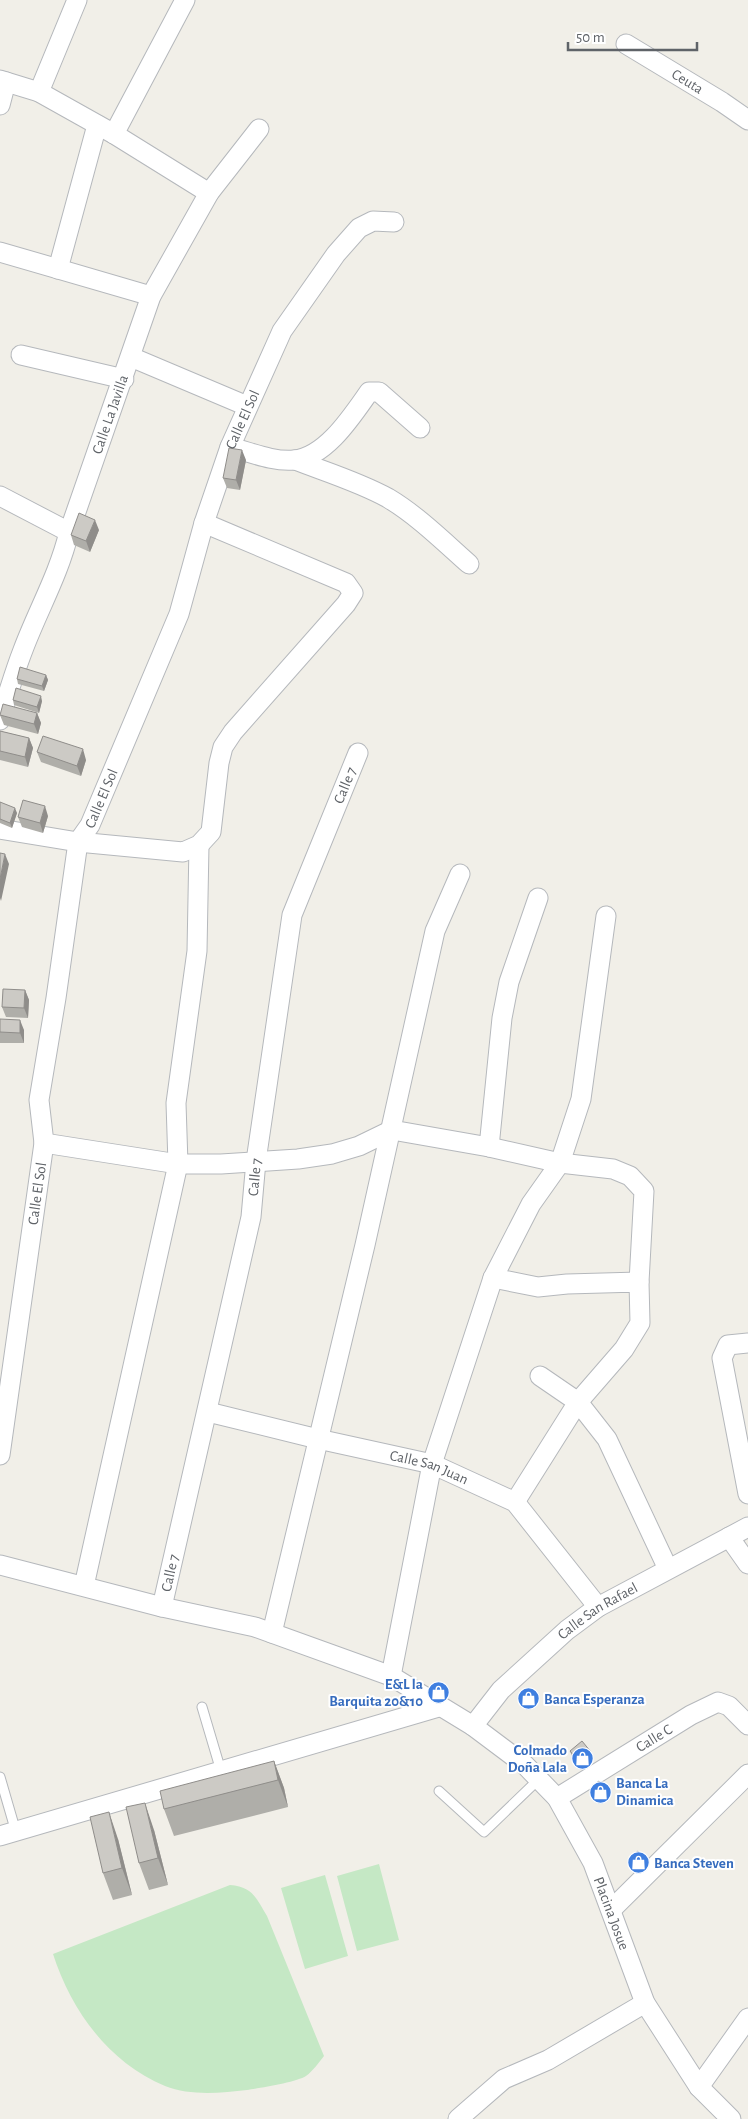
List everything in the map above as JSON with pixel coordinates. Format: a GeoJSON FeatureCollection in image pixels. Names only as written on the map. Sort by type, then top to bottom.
{"type":"FeatureCollection","features":[{"type":"Feature","properties":{"kind":"street"},"geometry":{"type":"LineString","coordinates":[[39,92],[77,0]]}},
{"type":"Feature","properties":{"kind":"street"},"geometry":{"type":"LineString","coordinates":[[114,134],[186,0]]}},
{"type":"Feature","properties":{"kind":"street","name":"Ceuta"},"geometry":{"type":"LineString","coordinates":[[626,44],[722,102],[748,120]]}},
{"type":"Feature","properties":{"kind":"street"},"geometry":{"type":"LineString","coordinates":[[0,105],[3,81],[39,92],[114,134],[209,193]]}},
{"type":"Feature","properties":{"kind":"street"},"geometry":{"type":"LineString","coordinates":[[58,269],[97,125]]}},
{"type":"Feature","properties":{"kind":"street","name":"Calle La Javilla"},"geometry":{"type":"LineString","coordinates":[[0,720],[22,651],[52,586],[151,296],[209,193],[259,129]]}},
{"type":"Feature","properties":{"kind":"street","name":"Calle El Sol"},"geometry":{"type":"LineString","coordinates":[[0,1454],[44,1143],[38,1100],[56,998],[78,842],[90,825],[179,614],[204,523],[230,446],[246,406],[282,331],[336,254],[359,228],[372,221],[394,222]]}},
{"type":"Feature","properties":{"kind":"street"},"geometry":{"type":"LineString","coordinates":[[0,252],[151,296]]}},
{"type":"Feature","properties":{"kind":"street"},"geometry":{"type":"LineString","coordinates":[[21,355],[124,379]]}},
{"type":"Feature","properties":{"kind":"street"},"geometry":{"type":"LineString","coordinates":[[131,358],[246,406]]}},
{"type":"Feature","properties":{"kind":"street"},"geometry":{"type":"LineString","coordinates":[[295,460],[320,450],[337,435],[369,392],[379,392],[420,428]]}},
{"type":"Feature","properties":{"kind":"street"},"geometry":{"type":"LineString","coordinates":[[230,446],[270,458],[295,460],[354,482],[388,499],[420,521],[469,564]]}},
{"type":"Feature","properties":{"kind":"street"},"geometry":{"type":"LineString","coordinates":[[0,496],[69,532]]}},
{"type":"Feature","properties":{"kind":"street"},"geometry":{"type":"LineString","coordinates":[[0,829],[78,842],[183,852],[200,845],[211,832],[219,763],[223,746],[233,732],[346,604],[353,593],[346,583],[204,523]]}},
{"type":"Feature","properties":{"kind":"street","name":"Calle 7"},"geometry":{"type":"LineString","coordinates":[[162,1607],[208,1412],[250,1217],[256,1161],[292,915],[358,753]]}},
{"type":"Feature","properties":{"kind":"street"},"geometry":{"type":"LineString","coordinates":[[84,1586],[178,1164],[176,1103],[197,951],[200,845]]}},
{"type":"Feature","properties":{"kind":"street"},"geometry":{"type":"LineString","coordinates":[[272,1633],[392,1130],[435,931],[460,874]]}},
{"type":"Feature","properties":{"kind":"street"},"geometry":{"type":"LineString","coordinates":[[489,1147],[502,1018],[509,982],[538,898]]}},
{"type":"Feature","properties":{"kind":"street"},"geometry":{"type":"LineString","coordinates":[[391,1676],[432,1464],[493,1278],[531,1204],[560,1163],[581,1099],[606,916]]}},
{"type":"Feature","properties":{"kind":"street"},"geometry":{"type":"LineString","coordinates":[[44,1143],[178,1164],[221,1164],[298,1160],[332,1154],[359,1146],[392,1130],[489,1147],[560,1163],[613,1169],[630,1176],[644,1191],[639,1282],[640,1323],[624,1349],[578,1402],[515,1502]]}},
{"type":"Feature","properties":{"kind":"street"},"geometry":{"type":"LineString","coordinates":[[493,1278],[538,1287],[567,1284],[639,1282]]}},
{"type":"Feature","properties":{"kind":"street"},"geometry":{"type":"LineString","coordinates":[[748,1343],[728,1345],[722,1358],[748,1494]]}},
{"type":"Feature","properties":{"kind":"street"},"geometry":{"type":"LineString","coordinates":[[540,1376],[578,1402],[607,1439],[668,1569]]}},
{"type":"Feature","properties":{"kind":"street","name":"Calle San Juan"},"geometry":{"type":"LineString","coordinates":[[208,1412],[432,1464],[515,1502],[598,1607]]}},
{"type":"Feature","properties":{"kind":"street","name":"Calle San Rafael"},"geometry":{"type":"LineString","coordinates":[[473,1726],[501,1690],[567,1630],[598,1607],[748,1527]]}},
{"type":"Feature","properties":{"kind":"street"},"geometry":{"type":"LineString","coordinates":[[729,1537],[748,1564]]}},
{"type":"Feature","properties":{"kind":"street","name":"Placina Josue"},"geometry":{"type":"LineString","coordinates":[[0,1565],[162,1607],[255,1627],[391,1676],[473,1726],[525,1764],[557,1798],[593,1863],[645,2003],[699,2087],[729,2119]]}},
{"type":"Feature","properties":{"kind":"street","name":"Calle C"},"geometry":{"type":"LineString","coordinates":[[557,1798],[691,1715],[718,1702],[729,1706],[748,1725]]}},
{"type":"Feature","properties":{"kind":"street"},"geometry":{"type":"LineString","coordinates":[[8,1834],[439,1707]]}},
{"type":"Feature","properties":{"kind":"street"},"geometry":{"type":"LineString","coordinates":[[611,1910],[748,1774]]}},
{"type":"Feature","properties":{"kind":"street"},"geometry":{"type":"LineString","coordinates":[[458,2119],[504,2079],[548,2060],[645,2003]]}},
{"type":"Feature","properties":{"kind":"street"},"geometry":{"type":"LineString","coordinates":[[699,2087],[748,2018]]}},
{"type":"Feature","properties":{"kind":"lane"},"geometry":{"type":"LineString","coordinates":[[202,1707],[221,1771]]}},
{"type":"Feature","properties":{"kind":"lane"},"geometry":{"type":"LineString","coordinates":[[0,1777],[8,1834]]}},
{"type":"Feature","properties":{"kind":"lane"},"geometry":{"type":"LineString","coordinates":[[440,1791],[484,1832],[539,1778]]}},
{"type":"Feature","properties":{"kind":"green space"},"geometry":{"type":"Polygon","coordinates":[[[379,1864],[399,1940],[357,1951],[337,1876],[379,1864]]]}},
{"type":"Feature","properties":{"kind":"green space"},"geometry":{"type":"Polygon","coordinates":[[[325,1875],[348,1956],[305,1969],[281,1888],[325,1875]]]}},
{"type":"Feature","properties":{"kind":"green space"},"geometry":{"type":"Polygon","coordinates":[[[230,1885],[244,1888],[253,1894],[267,1916],[324,2056],[306,2076],[278,2084],[216,2093],[175,2089],[145,2076],[126,2063],[94,2032],[70,1995],[53,1954],[230,1885]]]}},
{"type":"Feature","properties":{"kind":"building"},"geometry":{"type":"Polygon","coordinates":[[[229,448],[242,450],[236,480],[223,478],[229,448]]]}},
{"type":"Feature","properties":{"kind":"building"},"geometry":{"type":"Polygon","coordinates":[[[79,513],[95,520],[86,541],[71,535],[79,513]]]}},
{"type":"Feature","properties":{"kind":"building"},"geometry":{"type":"Polygon","coordinates":[[[20,667],[46,675],[42,686],[17,679],[20,667]]]}},
{"type":"Feature","properties":{"kind":"building"},"geometry":{"type":"Polygon","coordinates":[[[16,688],[41,696],[37,707],[13,700],[16,688]]]}},
{"type":"Feature","properties":{"kind":"building"},"geometry":{"type":"Polygon","coordinates":[[[3,704],[37,713],[34,724],[0,715],[3,704]]]}},
{"type":"Feature","properties":{"kind":"building"},"geometry":{"type":"Polygon","coordinates":[[[0,731],[29,738],[25,757],[0,751],[0,731]]]}},
{"type":"Feature","properties":{"kind":"building"},"geometry":{"type":"Polygon","coordinates":[[[43,736],[83,749],[77,766],[37,752],[43,736]]]}},
{"type":"Feature","properties":{"kind":"building"},"geometry":{"type":"Polygon","coordinates":[[[23,800],[45,806],[40,823],[18,817],[23,800]]]}},
{"type":"Feature","properties":{"kind":"building"},"geometry":{"type":"Polygon","coordinates":[[[0,802],[15,808],[10,823],[0,819],[0,802]]]}},
{"type":"Feature","properties":{"kind":"building"},"geometry":{"type":"Polygon","coordinates":[[[0,853],[5,854],[0,879],[0,853]]]}},
{"type":"Feature","properties":{"kind":"building"},"geometry":{"type":"Polygon","coordinates":[[[3,989],[25,990],[24,1008],[2,1007],[3,989]]]}},
{"type":"Feature","properties":{"kind":"building"},"geometry":{"type":"Polygon","coordinates":[[[0,1019],[20,1020],[20,1033],[0,1032],[0,1019]]]}},
{"type":"Feature","properties":{"kind":"building"},"geometry":{"type":"Polygon","coordinates":[[[527,1688],[532,1694],[526,1699],[521,1693],[527,1688]]]}},
{"type":"Feature","properties":{"kind":"building"},"geometry":{"type":"Polygon","coordinates":[[[582,1741],[591,1752],[579,1762],[570,1751],[582,1741]]]}},
{"type":"Feature","properties":{"kind":"building"},"geometry":{"type":"Polygon","coordinates":[[[274,1761],[278,1780],[164,1809],[160,1791],[274,1761]]]}},
{"type":"Feature","properties":{"kind":"building"},"geometry":{"type":"Polygon","coordinates":[[[599,1781],[604,1788],[597,1793],[592,1786],[599,1781]]]}},
{"type":"Feature","properties":{"kind":"building"},"geometry":{"type":"Polygon","coordinates":[[[145,1803],[158,1858],[139,1863],[126,1807],[145,1803]]]}},
{"type":"Feature","properties":{"kind":"building"},"geometry":{"type":"Polygon","coordinates":[[[109,1812],[122,1868],[103,1873],[90,1817],[109,1812]]]}},
{"type":"Feature","properties":{"kind":"building"},"geometry":{"type":"Polygon","coordinates":[[[638,1851],[644,1859],[635,1866],[629,1858],[638,1851]]]}},
{"type":"Feature","properties":{"kind":"place","name":"E&L la Barquita 20&10"},"geometry":{"type":"Point","coordinates":[439,1693]}},
{"type":"Feature","properties":{"kind":"place","name":"Banca Esperanza"},"geometry":{"type":"Point","coordinates":[528,1699]}},
{"type":"Feature","properties":{"kind":"place","name":"Colmado Doña Lala"},"geometry":{"type":"Point","coordinates":[583,1759]}},
{"type":"Feature","properties":{"kind":"place","name":"Banca La Dinamica"},"geometry":{"type":"Point","coordinates":[600,1792]}},
{"type":"Feature","properties":{"kind":"place","name":"Banca Steven"},"geometry":{"type":"Point","coordinates":[638,1863]}}]}
